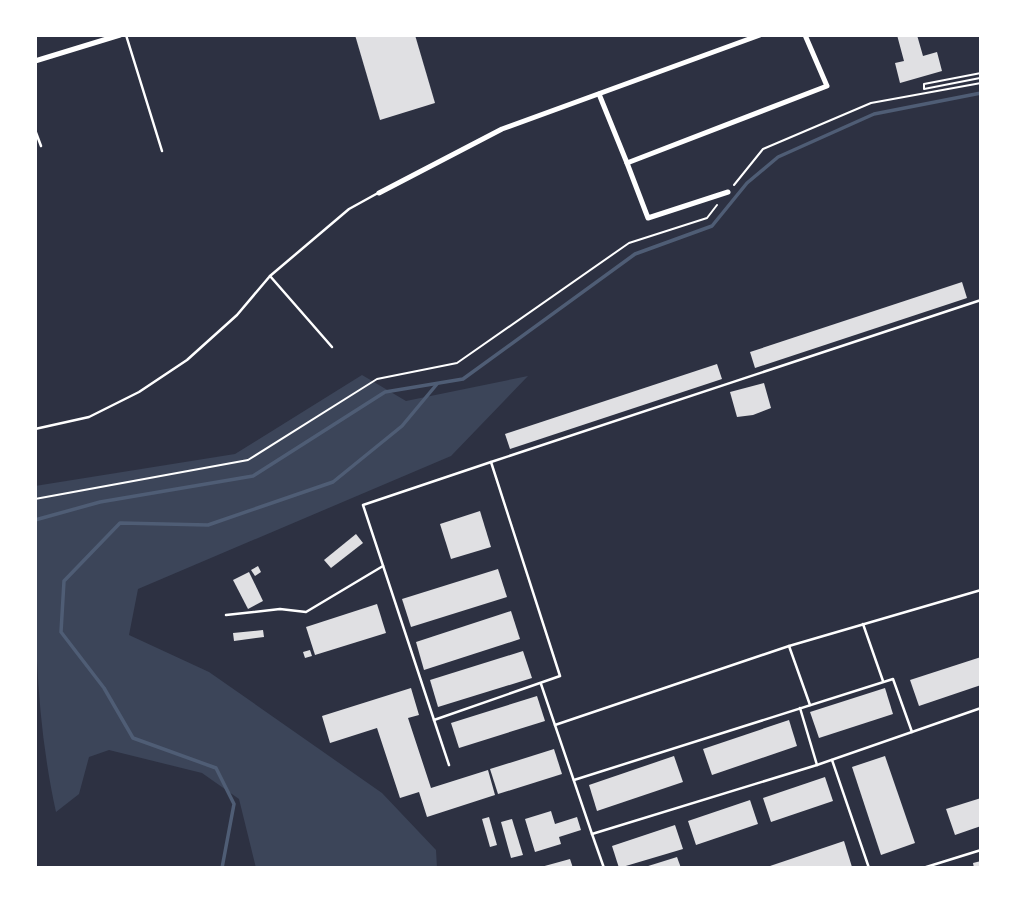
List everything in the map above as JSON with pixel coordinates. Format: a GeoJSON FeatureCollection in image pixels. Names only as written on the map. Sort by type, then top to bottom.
{"type":"FeatureCollection","features":[{"type":"Feature","properties":{"kind":"street"},"geometry":{"type":"LineString","coordinates":[[35,61],[120,35]]}},
{"type":"Feature","properties":{"kind":"street"},"geometry":{"type":"LineString","coordinates":[[379,193],[502,129],[760,35]]}},
{"type":"Feature","properties":{"kind":"street"},"geometry":{"type":"LineString","coordinates":[[627,163],[827,86],[805,35]]}},
{"type":"Feature","properties":{"kind":"street"},"geometry":{"type":"LineString","coordinates":[[599,94],[648,218],[727,192]]}},
{"type":"Feature","properties":{"kind":"lane"},"geometry":{"type":"LineString","coordinates":[[126,35],[162,151]]}},
{"type":"Feature","properties":{"kind":"lane"},"geometry":{"type":"LineString","coordinates":[[35,130],[41,146]]}},
{"type":"Feature","properties":{"kind":"lane"},"geometry":{"type":"LineString","coordinates":[[35,429],[89,416],[139,393],[187,360],[237,315],[270,276],[349,209],[379,193]]}},
{"type":"Feature","properties":{"kind":"lane"},"geometry":{"type":"LineString","coordinates":[[270,276],[332,347]]}},
{"type":"Feature","properties":{"kind":"lane"},"geometry":{"type":"LineString","coordinates":[[449,765],[362,505],[981,300]]}},
{"type":"Feature","properties":{"kind":"lane"},"geometry":{"type":"LineString","coordinates":[[434,720],[560,676],[491,463]]}},
{"type":"Feature","properties":{"kind":"lane"},"geometry":{"type":"LineString","coordinates":[[226,615],[280,609],[306,612],[383,566]]}},
{"type":"Feature","properties":{"kind":"lane"},"geometry":{"type":"LineString","coordinates":[[555,725],[789,646],[981,590]]}},
{"type":"Feature","properties":{"kind":"lane"},"geometry":{"type":"LineString","coordinates":[[863,624],[883,682]]}},
{"type":"Feature","properties":{"kind":"lane"},"geometry":{"type":"LineString","coordinates":[[789,646],[810,705]]}},
{"type":"Feature","properties":{"kind":"lane"},"geometry":{"type":"LineString","coordinates":[[573,779],[893,679],[912,732]]}},
{"type":"Feature","properties":{"kind":"lane"},"geometry":{"type":"LineString","coordinates":[[541,683],[604,868]]}},
{"type":"Feature","properties":{"kind":"lane"},"geometry":{"type":"LineString","coordinates":[[800,708],[817,765]]}},
{"type":"Feature","properties":{"kind":"lane"},"geometry":{"type":"LineString","coordinates":[[593,834],[817,765],[981,708]]}},
{"type":"Feature","properties":{"kind":"lane"},"geometry":{"type":"LineString","coordinates":[[832,760],[869,868]]}},
{"type":"Feature","properties":{"kind":"lane"},"geometry":{"type":"LineString","coordinates":[[923,868],[981,850]]}},
{"type":"Feature","properties":{"kind":"path"},"geometry":{"type":"LineString","coordinates":[[35,499],[248,460],[377,379],[457,363],[629,243],[706,218],[763,149],[871,103],[981,83],[980,78],[924,89],[924,84],[981,73]]}},
{"type":"Feature","properties":{"kind":"shaded area"},"geometry":{"type":"Polygon","coordinates":[[[362,375],[406,401],[528,376],[451,456],[138,589],[129,635],[209,672],[382,793],[436,850],[437,868],[256,868],[239,799],[202,773],[109,750],[89,757],[79,794],[56,812],[43,731],[36,650],[35,486],[235,454],[362,375]]]}},
{"type":"Feature","properties":{"kind":"building"},"geometry":{"type":"Polygon","coordinates":[[[355,35],[415,35],[435,103],[380,120],[355,35]]]}},
{"type":"Feature","properties":{"kind":"building"},"geometry":{"type":"Polygon","coordinates":[[[897,35],[917,35],[923,56],[937,52],[942,71],[900,83],[895,63],[904,61],[897,35]]]}},
{"type":"Feature","properties":{"kind":"building"},"geometry":{"type":"Polygon","coordinates":[[[962,282],[967,298],[755,368],[750,352],[962,282]]]}},
{"type":"Feature","properties":{"kind":"building"},"geometry":{"type":"Polygon","coordinates":[[[717,364],[722,379],[510,449],[505,434],[717,364]]]}},
{"type":"Feature","properties":{"kind":"building"},"geometry":{"type":"Polygon","coordinates":[[[764,383],[771,408],[753,415],[737,417],[730,392],[764,383]]]}},
{"type":"Feature","properties":{"kind":"building"},"geometry":{"type":"Polygon","coordinates":[[[480,511],[491,547],[451,559],[440,524],[480,511]]]}},
{"type":"Feature","properties":{"kind":"building"},"geometry":{"type":"Polygon","coordinates":[[[356,534],[363,543],[331,568],[324,560],[356,534]]]}},
{"type":"Feature","properties":{"kind":"building"},"geometry":{"type":"Polygon","coordinates":[[[258,566],[261,572],[255,576],[251,570],[258,566]]]}},
{"type":"Feature","properties":{"kind":"building"},"geometry":{"type":"Polygon","coordinates":[[[498,569],[507,597],[411,627],[402,599],[498,569]]]}},
{"type":"Feature","properties":{"kind":"building"},"geometry":{"type":"Polygon","coordinates":[[[249,572],[263,601],[248,609],[233,580],[249,572]]]}},
{"type":"Feature","properties":{"kind":"building"},"geometry":{"type":"Polygon","coordinates":[[[377,604],[386,633],[315,655],[306,627],[377,604]]]}},
{"type":"Feature","properties":{"kind":"building"},"geometry":{"type":"Polygon","coordinates":[[[511,611],[520,639],[424,670],[416,642],[511,611]]]}},
{"type":"Feature","properties":{"kind":"building"},"geometry":{"type":"Polygon","coordinates":[[[263,630],[264,637],[234,641],[233,633],[263,630]]]}},
{"type":"Feature","properties":{"kind":"building"},"geometry":{"type":"Polygon","coordinates":[[[310,650],[312,656],[305,658],[303,652],[310,650]]]}},
{"type":"Feature","properties":{"kind":"building"},"geometry":{"type":"Polygon","coordinates":[[[523,651],[532,678],[438,707],[430,680],[523,651]]]}},
{"type":"Feature","properties":{"kind":"building"},"geometry":{"type":"Polygon","coordinates":[[[981,657],[981,685],[919,706],[910,680],[981,657]]]}},
{"type":"Feature","properties":{"kind":"building"},"geometry":{"type":"Polygon","coordinates":[[[411,688],[419,715],[408,718],[431,788],[488,770],[495,795],[427,817],[419,792],[400,798],[377,728],[330,743],[322,716],[411,688]]]}},
{"type":"Feature","properties":{"kind":"building"},"geometry":{"type":"Polygon","coordinates":[[[885,688],[893,714],[819,738],[810,712],[885,688]]]}},
{"type":"Feature","properties":{"kind":"building"},"geometry":{"type":"Polygon","coordinates":[[[537,696],[545,721],[459,748],[451,723],[537,696]]]}},
{"type":"Feature","properties":{"kind":"building"},"geometry":{"type":"Polygon","coordinates":[[[789,720],[797,746],[712,775],[703,749],[789,720]]]}},
{"type":"Feature","properties":{"kind":"building"},"geometry":{"type":"Polygon","coordinates":[[[554,749],[562,774],[498,794],[490,769],[554,749]]]}},
{"type":"Feature","properties":{"kind":"building"},"geometry":{"type":"Polygon","coordinates":[[[674,756],[683,782],[597,811],[589,785],[674,756]]]}},
{"type":"Feature","properties":{"kind":"building"},"geometry":{"type":"Polygon","coordinates":[[[885,756],[915,843],[881,855],[852,767],[885,756]]]}},
{"type":"Feature","properties":{"kind":"building"},"geometry":{"type":"Polygon","coordinates":[[[825,777],[833,801],[771,822],[763,798],[825,777]]]}},
{"type":"Feature","properties":{"kind":"building"},"geometry":{"type":"Polygon","coordinates":[[[981,798],[981,826],[955,835],[946,809],[981,798]]]}},
{"type":"Feature","properties":{"kind":"building"},"geometry":{"type":"Polygon","coordinates":[[[750,800],[758,824],[696,845],[688,821],[750,800]]]}},
{"type":"Feature","properties":{"kind":"building"},"geometry":{"type":"Polygon","coordinates":[[[551,811],[555,824],[577,817],[581,830],[559,837],[561,844],[535,852],[525,819],[551,811]]]}},
{"type":"Feature","properties":{"kind":"building"},"geometry":{"type":"Polygon","coordinates":[[[489,817],[497,845],[490,847],[482,819],[489,817]]]}},
{"type":"Feature","properties":{"kind":"building"},"geometry":{"type":"Polygon","coordinates":[[[512,819],[523,855],[511,858],[501,822],[512,819]]]}},
{"type":"Feature","properties":{"kind":"building"},"geometry":{"type":"Polygon","coordinates":[[[675,825],[683,849],[619,868],[612,846],[675,825]]]}},
{"type":"Feature","properties":{"kind":"building"},"geometry":{"type":"Polygon","coordinates":[[[844,841],[852,867],[770,868],[770,866],[844,841]]]}},
{"type":"Feature","properties":{"kind":"building"},"geometry":{"type":"Polygon","coordinates":[[[677,857],[681,868],[645,868],[645,867],[677,857]]]}},
{"type":"Feature","properties":{"kind":"building"},"geometry":{"type":"Polygon","coordinates":[[[570,859],[573,868],[541,868],[541,867],[570,859]]]}},
{"type":"Feature","properties":{"kind":"building"},"geometry":{"type":"Polygon","coordinates":[[[981,861],[981,868],[974,868],[973,863],[981,861]]]}},
{"type":"Feature","properties":{"kind":"waterway"},"geometry":{"type":"LineString","coordinates":[[35,520],[100,502],[253,476],[385,392],[463,379],[635,254],[712,226],[747,183],[778,157],[874,114],[981,93]]}},
{"type":"Feature","properties":{"kind":"waterway"},"geometry":{"type":"LineString","coordinates":[[222,868],[234,804],[216,768],[133,738],[104,688],[61,632],[64,581],[120,523],[208,525],[333,482],[402,426],[437,384]]}}]}
